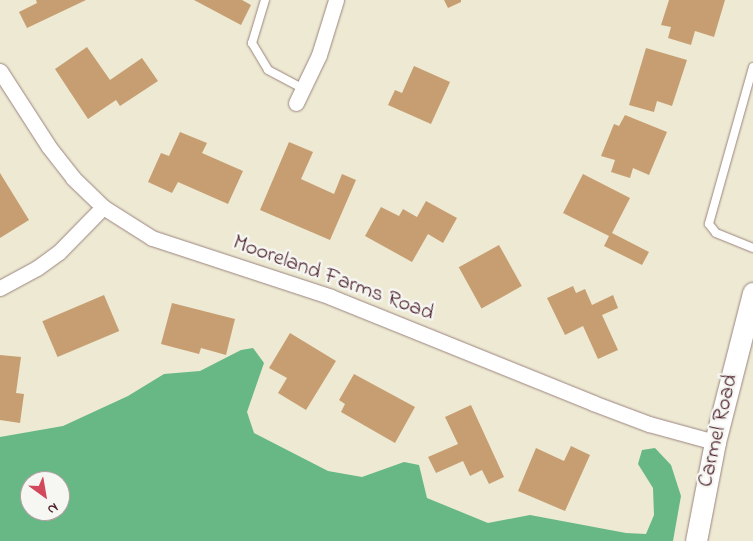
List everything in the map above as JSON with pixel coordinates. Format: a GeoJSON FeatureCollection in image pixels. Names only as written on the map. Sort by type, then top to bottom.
{"type":"FeatureCollection","features":[{"type":"Feature","properties":{"kind":"main road","name":"Carmel Road"},"geometry":{"type":"LineString","coordinates":[[696,541],[714,442],[753,293]]}},
{"type":"Feature","properties":{"kind":"street"},"geometry":{"type":"LineString","coordinates":[[296,103],[320,55],[336,0]]}},
{"type":"Feature","properties":{"kind":"street","name":"Mooreland Farms Road"},"geometry":{"type":"LineString","coordinates":[[0,71],[49,147],[73,178],[103,207],[130,226],[175,247],[256,271],[331,297],[649,424],[714,442]]}},
{"type":"Feature","properties":{"kind":"street"},"geometry":{"type":"LineString","coordinates":[[0,288],[37,268],[58,252],[103,207]]}},
{"type":"Feature","properties":{"kind":"lane"},"geometry":{"type":"LineString","coordinates":[[265,0],[252,43],[268,70],[303,89]]}},
{"type":"Feature","properties":{"kind":"lane"},"geometry":{"type":"LineString","coordinates":[[753,67],[709,224],[716,233],[753,248]]}},
{"type":"Feature","properties":{"kind":"green space"},"geometry":{"type":"Polygon","coordinates":[[[253,348],[264,363],[247,412],[254,433],[328,471],[362,477],[404,462],[419,465],[427,498],[488,523],[530,515],[626,533],[646,534],[654,515],[653,488],[638,464],[642,450],[655,448],[671,465],[681,496],[673,541],[0,541],[0,437],[63,426],[128,396],[164,374],[200,371],[241,350],[253,348]]]}},
{"type":"Feature","properties":{"kind":"building"},"geometry":{"type":"Polygon","coordinates":[[[36,0],[86,0],[27,28],[19,12],[37,3],[36,0]]]}},
{"type":"Feature","properties":{"kind":"building"},"geometry":{"type":"Polygon","coordinates":[[[194,0],[242,0],[251,5],[241,25],[194,0]]]}},
{"type":"Feature","properties":{"kind":"building"},"geometry":{"type":"Polygon","coordinates":[[[444,0],[461,0],[461,2],[448,8],[444,0]]]}},
{"type":"Feature","properties":{"kind":"building"},"geometry":{"type":"Polygon","coordinates":[[[669,0],[725,0],[714,37],[695,31],[691,45],[668,38],[671,27],[661,25],[669,0]]]}},
{"type":"Feature","properties":{"kind":"building"},"geometry":{"type":"Polygon","coordinates":[[[87,47],[110,80],[142,58],[158,81],[120,106],[116,100],[88,119],[55,69],[87,47]]]}},
{"type":"Feature","properties":{"kind":"building"},"geometry":{"type":"Polygon","coordinates":[[[646,48],[687,60],[672,106],[657,101],[654,112],[629,105],[646,48]]]}},
{"type":"Feature","properties":{"kind":"building"},"geometry":{"type":"Polygon","coordinates":[[[414,66],[450,82],[431,124],[388,105],[395,90],[402,93],[414,66]]]}},
{"type":"Feature","properties":{"kind":"building"},"geometry":{"type":"Polygon","coordinates":[[[625,115],[667,132],[649,175],[633,168],[630,178],[611,172],[615,160],[601,156],[614,124],[619,126],[625,115]]]}},
{"type":"Feature","properties":{"kind":"building"},"geometry":{"type":"Polygon","coordinates":[[[180,132],[207,143],[202,153],[243,171],[228,204],[178,182],[172,193],[148,182],[161,153],[169,156],[180,132]]]}},
{"type":"Feature","properties":{"kind":"building"},"geometry":{"type":"Polygon","coordinates":[[[289,142],[313,152],[301,179],[334,194],[342,174],[356,180],[330,240],[260,210],[289,142]]]}},
{"type":"Feature","properties":{"kind":"building"},"geometry":{"type":"Polygon","coordinates":[[[0,173],[29,220],[0,238],[0,173]]]}},
{"type":"Feature","properties":{"kind":"building"},"geometry":{"type":"Polygon","coordinates":[[[583,174],[630,198],[612,233],[649,252],[642,265],[604,246],[609,236],[563,213],[583,174]]]}},
{"type":"Feature","properties":{"kind":"building"},"geometry":{"type":"Polygon","coordinates":[[[426,201],[457,218],[443,243],[428,234],[412,262],[365,236],[381,207],[399,216],[403,209],[417,217],[426,201]]]}},
{"type":"Feature","properties":{"kind":"building"},"geometry":{"type":"Polygon","coordinates":[[[499,245],[522,286],[482,308],[459,267],[499,245]]]}},
{"type":"Feature","properties":{"kind":"building"},"geometry":{"type":"Polygon","coordinates":[[[573,286],[576,293],[585,289],[592,305],[613,295],[618,308],[602,315],[618,350],[598,359],[583,326],[565,335],[547,298],[573,286]]]}},
{"type":"Feature","properties":{"kind":"building"},"geometry":{"type":"Polygon","coordinates":[[[104,295],[119,331],[58,357],[42,321],[104,295]]]}},
{"type":"Feature","properties":{"kind":"building"},"geometry":{"type":"Polygon","coordinates":[[[172,303],[235,319],[226,355],[201,348],[199,354],[161,344],[172,303]]]}},
{"type":"Feature","properties":{"kind":"building"},"geometry":{"type":"Polygon","coordinates":[[[290,333],[336,361],[306,410],[278,393],[287,378],[269,368],[290,333]]]}},
{"type":"Feature","properties":{"kind":"building"},"geometry":{"type":"Polygon","coordinates":[[[0,355],[21,357],[16,393],[24,394],[20,423],[0,420],[0,355]]]}},
{"type":"Feature","properties":{"kind":"building"},"geometry":{"type":"Polygon","coordinates":[[[354,374],[415,407],[395,443],[341,412],[345,404],[339,400],[354,374]]]}},
{"type":"Feature","properties":{"kind":"building"},"geometry":{"type":"Polygon","coordinates":[[[471,405],[504,477],[489,484],[482,470],[470,476],[463,461],[436,473],[428,457],[458,444],[445,417],[471,405]]]}},
{"type":"Feature","properties":{"kind":"building"},"geometry":{"type":"Polygon","coordinates":[[[571,446],[590,455],[565,511],[518,491],[536,448],[564,461],[571,446]]]}}]}
